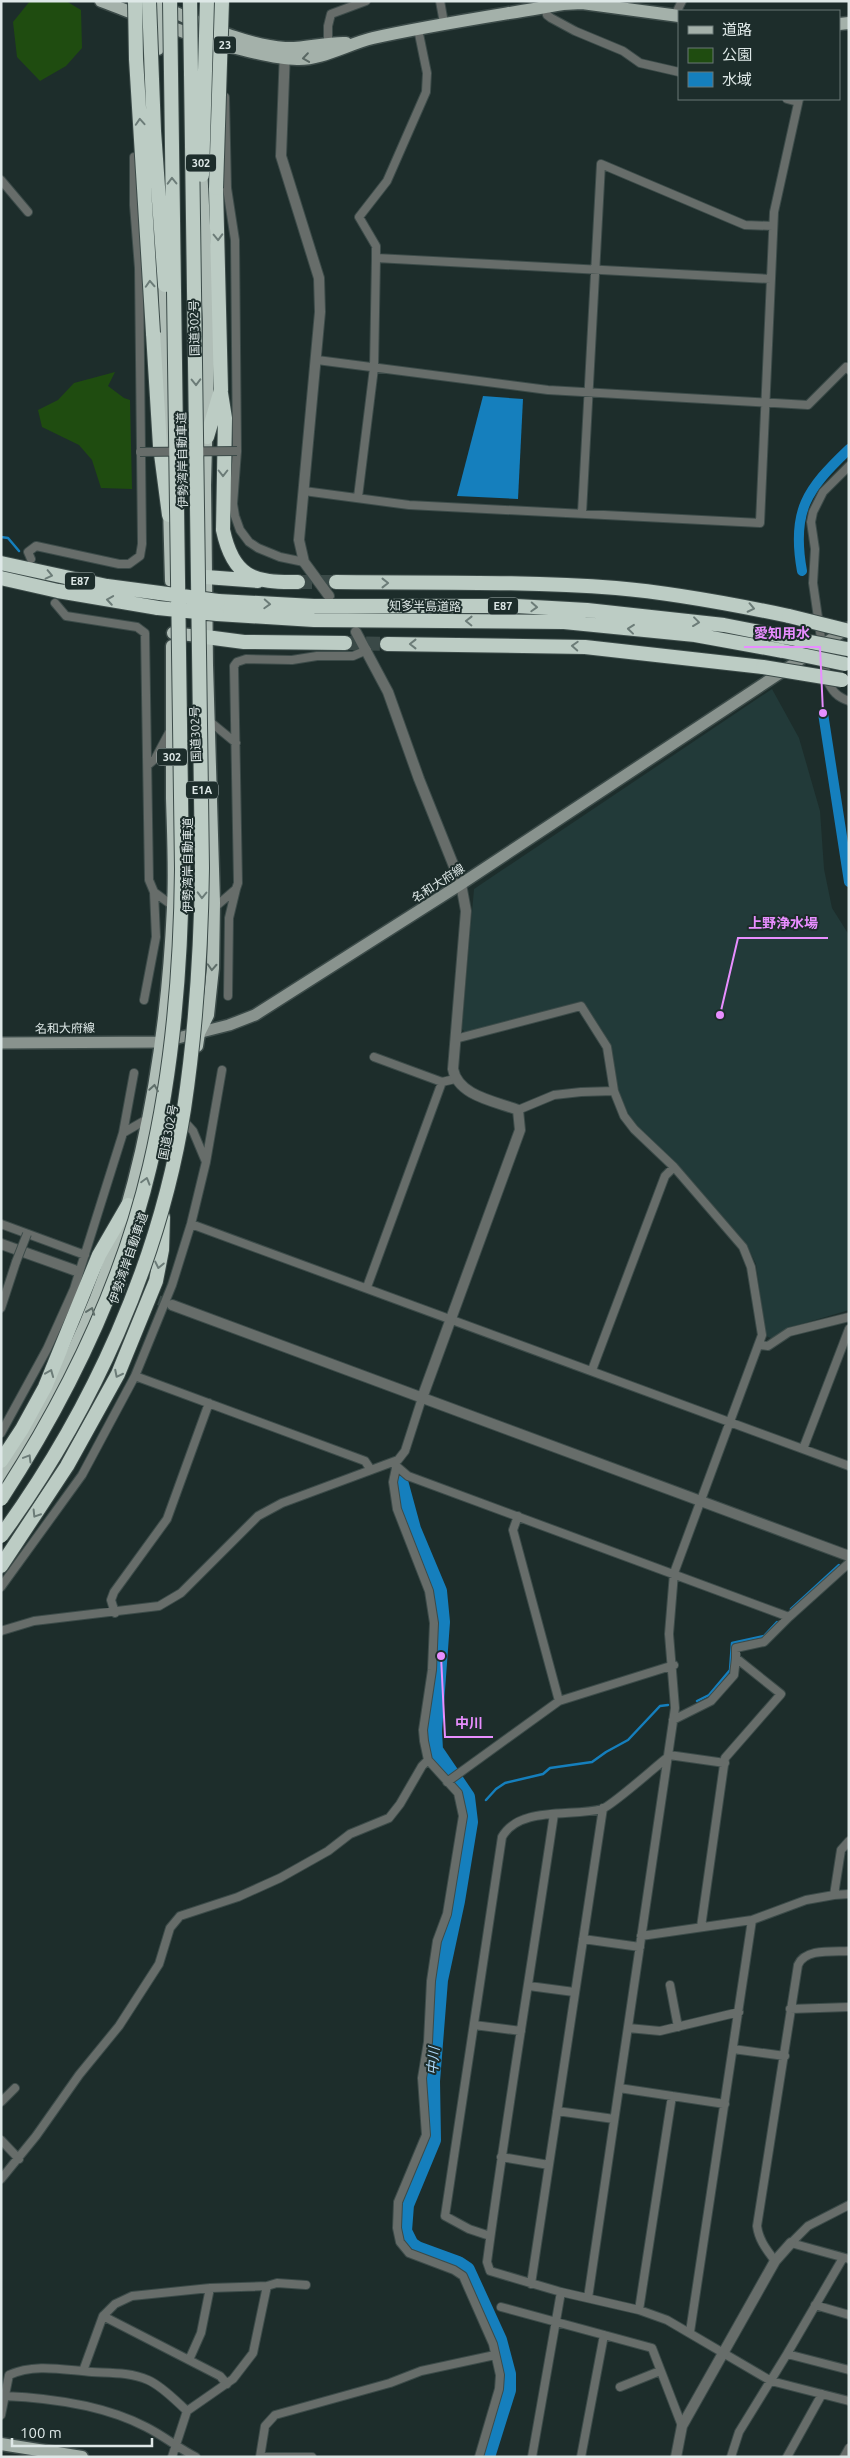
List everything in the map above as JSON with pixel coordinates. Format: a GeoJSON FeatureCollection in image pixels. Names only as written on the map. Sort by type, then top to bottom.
{"type":"FeatureCollection","features":[{"type":"Feature","properties":{"kind":"highway"},"geometry":{"type":"LineString","coordinates":[[135,1],[136,59],[153,333],[160,438],[169,515]]}},
{"type":"Feature","properties":{"kind":"highway","name":"伊勢湾岸自動車道"},"geometry":{"type":"LineString","coordinates":[[1,1536],[68,1435],[117,1332],[155,1228],[171,1170],[184,1110],[198,986],[202,877],[190,1]]}},
{"type":"Feature","properties":{"kind":"highway","name":"国道302号"},"geometry":{"type":"LineString","coordinates":[[1,1540],[63,1447],[92,1392],[134,1294],[163,1217],[184,1121],[199,1033],[208,1015],[213,968],[214,908],[206,637],[209,324],[200,156],[202,1]]}},
{"type":"Feature","properties":{"kind":"highway"},"geometry":{"type":"LineString","coordinates":[[195,334],[207,1]]}},
{"type":"Feature","properties":{"kind":"highway"},"geometry":{"type":"LineString","coordinates":[[222,1],[216,188],[221,390],[225,418],[223,530],[227,548],[237,566],[249,575],[270,582]]}},
{"type":"Feature","properties":{"kind":"highway","name":"国道302号"},"geometry":{"type":"LineString","coordinates":[[1,1476],[54,1393],[83,1331],[128,1205],[149,1118],[162,1042],[173,906],[171,729],[173,633],[156,2]]}},
{"type":"Feature","properties":{"kind":"highway"},"geometry":{"type":"LineString","coordinates":[[156,2],[154,131],[177,430]]}},
{"type":"Feature","properties":{"kind":"highway","name":"伊勢湾岸自動車道"},"geometry":{"type":"LineString","coordinates":[[1,1499],[48,1425],[97,1324],[134,1222],[150,1166],[162,1107],[177,984],[181,917],[177,430],[156,2]]}},
{"type":"Feature","properties":{"kind":"highway"},"geometry":{"type":"LineString","coordinates":[[207,437],[221,390]]}},
{"type":"Feature","properties":{"kind":"highway","name":"知多半島道路"},"geometry":{"type":"LineString","coordinates":[[1,563],[107,586],[160,593],[218,608]]}},
{"type":"Feature","properties":{"kind":"highway"},"geometry":{"type":"LineString","coordinates":[[171,574],[270,582],[298,582]]}},
{"type":"Feature","properties":{"kind":"highway","name":"知多半島道路"},"geometry":{"type":"LineString","coordinates":[[1,578],[58,591],[158,608],[218,608],[314,620],[564,622],[848,650]]}},
{"type":"Feature","properties":{"kind":"highway"},"geometry":{"type":"LineString","coordinates":[[336,582],[490,583],[617,588],[730,604],[849,629]]}},
{"type":"Feature","properties":{"kind":"highway"},"geometry":{"type":"LineString","coordinates":[[173,633],[244,642],[345,643]]}},
{"type":"Feature","properties":{"kind":"highway"},"geometry":{"type":"LineString","coordinates":[[387,644],[585,647],[763,667],[845,681]]}},
{"type":"Feature","properties":{"kind":"highway","name":"知多半島道路"},"geometry":{"type":"LineString","coordinates":[[784,644],[847,664]]}},
{"type":"Feature","properties":{"kind":"highway"},"geometry":{"type":"LineString","coordinates":[[1,1461],[22,1429],[45,1387],[99,1255],[128,1205]]}},
{"type":"Feature","properties":{"kind":"highway"},"geometry":{"type":"LineString","coordinates":[[1,1566],[67,1466],[118,1374],[156,1281],[162,1250],[163,1217]]}},
{"type":"Feature","properties":{"kind":"main road","name":"23"},"geometry":{"type":"LineString","coordinates":[[101,1],[201,39],[224,45],[285,53],[328,42],[352,43]]}},
{"type":"Feature","properties":{"kind":"main road","name":"23"},"geometry":{"type":"LineString","coordinates":[[156,2],[236,39],[285,53],[297,59],[322,56],[352,43],[444,23],[545,7],[564,2],[677,16]]}},
{"type":"Feature","properties":{"kind":"main road","name":"名和大府線"},"geometry":{"type":"LineString","coordinates":[[1,1043],[162,1042],[229,1025],[255,1015],[461,884],[822,644],[849,629]]}},
{"type":"Feature","properties":{"kind":"main road"},"geometry":{"type":"LineString","coordinates":[[1,2444],[82,2457]]}},
{"type":"Feature","properties":{"kind":"street"},"geometry":{"type":"LineString","coordinates":[[328,42],[328,26],[331,14],[366,1]]}},
{"type":"Feature","properties":{"kind":"street"},"geometry":{"type":"LineString","coordinates":[[440,1],[444,23]]}},
{"type":"Feature","properties":{"kind":"street"},"geometry":{"type":"LineString","coordinates":[[545,7],[547,15],[551,18],[575,31],[623,51],[640,63],[678,72]]}},
{"type":"Feature","properties":{"kind":"street"},"geometry":{"type":"LineString","coordinates":[[358,497],[374,368],[376,258],[376,246],[359,218],[388,181],[426,92],[427,73],[418,29]]}},
{"type":"Feature","properties":{"kind":"street"},"geometry":{"type":"LineString","coordinates":[[224,45],[227,188],[235,240],[237,451],[233,504],[240,530],[249,542],[280,557],[304,562]]}},
{"type":"Feature","properties":{"kind":"street"},"geometry":{"type":"LineString","coordinates":[[285,53],[280,156],[319,278],[320,312],[299,540],[304,562],[330,596]]}},
{"type":"Feature","properties":{"kind":"street"},"geometry":{"type":"LineString","coordinates":[[304,491],[409,505],[760,523],[773,226],[798,100]]}},
{"type":"Feature","properties":{"kind":"street"},"geometry":{"type":"LineString","coordinates":[[31,559],[28,552],[36,546],[119,564],[129,564],[140,556],[142,535],[139,268],[134,205],[134,157]]}},
{"type":"Feature","properties":{"kind":"street"},"geometry":{"type":"LineString","coordinates":[[582,513],[601,164],[745,225],[773,226]]}},
{"type":"Feature","properties":{"kind":"street"},"geometry":{"type":"LineString","coordinates":[[1,180],[28,212]]}},
{"type":"Feature","properties":{"kind":"street"},"geometry":{"type":"LineString","coordinates":[[376,258],[772,279]]}},
{"type":"Feature","properties":{"kind":"street"},"geometry":{"type":"LineString","coordinates":[[317,360],[548,390],[808,405],[846,367],[849,370]]}},
{"type":"Feature","properties":{"kind":"street"},"geometry":{"type":"LineString","coordinates":[[140,452],[237,451]]}},
{"type":"Feature","properties":{"kind":"street"},"geometry":{"type":"LineString","coordinates":[[849,466],[823,492],[813,512],[811,522],[815,549],[812,582],[827,680],[832,690],[840,698],[849,701]]}},
{"type":"Feature","properties":{"kind":"street"},"geometry":{"type":"LineString","coordinates":[[55,603],[66,616],[137,628],[145,633],[149,880],[154,892],[156,937],[144,1000]]}},
{"type":"Feature","properties":{"kind":"street"},"geometry":{"type":"LineString","coordinates":[[356,632],[388,692],[419,779],[461,884],[466,911],[453,1069],[455,1079],[463,1089],[518,1110],[554,1095],[614,1091]]}},
{"type":"Feature","properties":{"kind":"street"},"geometry":{"type":"LineString","coordinates":[[228,996],[229,918],[238,883],[234,666],[237,662],[254,658],[292,660],[317,656],[353,656],[367,650]]}},
{"type":"Feature","properties":{"kind":"street"},"geometry":{"type":"LineString","coordinates":[[208,720],[236,743]]}},
{"type":"Feature","properties":{"kind":"street"},"geometry":{"type":"LineString","coordinates":[[148,765],[155,759],[171,729]]}},
{"type":"Feature","properties":{"kind":"street"},"geometry":{"type":"LineString","coordinates":[[214,908],[236,889]]}},
{"type":"Feature","properties":{"kind":"street"},"geometry":{"type":"LineString","coordinates":[[154,892],[173,906]]}},
{"type":"Feature","properties":{"kind":"street"},"geometry":{"type":"LineString","coordinates":[[455,1039],[581,1006],[607,1047],[614,1091],[624,1116],[634,1130],[674,1167],[730,1230],[749,1259],[762,1335],[674,1573],[670,1634],[674,1665],[675,1708],[588,2298]]}},
{"type":"Feature","properties":{"kind":"street"},"geometry":{"type":"LineString","coordinates":[[374,1057],[442,1082],[455,1079]]}},
{"type":"Feature","properties":{"kind":"street"},"geometry":{"type":"LineString","coordinates":[[1,1587],[82,1475],[135,1376],[172,1285],[192,1224],[206,1162],[222,1070]]}},
{"type":"Feature","properties":{"kind":"street"},"geometry":{"type":"LineString","coordinates":[[1,1433],[48,1348],[74,1289],[123,1133],[134,1073]]}},
{"type":"Feature","properties":{"kind":"street"},"geometry":{"type":"LineString","coordinates":[[367,1287],[442,1082]]}},
{"type":"Feature","properties":{"kind":"street"},"geometry":{"type":"LineString","coordinates":[[479,2457],[500,2382],[493,2344],[463,2276],[454,2270],[408,2253],[400,2242],[396,2228],[398,2202],[426,2134],[422,2078],[428,2042],[432,1981],[437,1941],[447,1914],[463,1816],[458,1794],[428,1760],[424,1730],[434,1643],[432,1604],[425,1579],[397,1510],[393,1482],[395,1465],[405,1451],[422,1398],[453,1319],[520,1130],[518,1110]]}},
{"type":"Feature","properties":{"kind":"street"},"geometry":{"type":"LineString","coordinates":[[123,1133],[149,1118]]}},
{"type":"Feature","properties":{"kind":"street"},"geometry":{"type":"LineString","coordinates":[[184,1121],[193,1130],[206,1162]]}},
{"type":"Feature","properties":{"kind":"street"},"geometry":{"type":"LineString","coordinates":[[592,1370],[666,1176],[674,1167]]}},
{"type":"Feature","properties":{"kind":"street"},"geometry":{"type":"LineString","coordinates":[[1,1224],[85,1255]]}},
{"type":"Feature","properties":{"kind":"street"},"geometry":{"type":"LineString","coordinates":[[192,1224],[849,1466]]}},
{"type":"Feature","properties":{"kind":"street"},"geometry":{"type":"LineString","coordinates":[[1,1308],[27,1234]]}},
{"type":"Feature","properties":{"kind":"street"},"geometry":{"type":"LineString","coordinates":[[1,1244],[74,1270]]}},
{"type":"Feature","properties":{"kind":"street"},"geometry":{"type":"LineString","coordinates":[[172,1305],[849,1556]]}},
{"type":"Feature","properties":{"kind":"street"},"geometry":{"type":"LineString","coordinates":[[759,1345],[768,1346],[789,1332],[849,1317]]}},
{"type":"Feature","properties":{"kind":"street"},"geometry":{"type":"LineString","coordinates":[[803,1449],[849,1329]]}},
{"type":"Feature","properties":{"kind":"street"},"geometry":{"type":"LineString","coordinates":[[135,1376],[364,1461],[371,1470]]}},
{"type":"Feature","properties":{"kind":"street"},"geometry":{"type":"LineString","coordinates":[[115,1613],[111,1600],[114,1592],[167,1519],[209,1403]]}},
{"type":"Feature","properties":{"kind":"street"},"geometry":{"type":"LineString","coordinates":[[1,1630],[34,1621],[115,1613],[159,1606],[181,1594],[258,1516],[282,1502],[371,1470],[395,1465]]}},
{"type":"Feature","properties":{"kind":"street"},"geometry":{"type":"LineString","coordinates":[[395,1465],[408,1476],[674,1573],[789,1618]]}},
{"type":"Feature","properties":{"kind":"street"},"geometry":{"type":"LineString","coordinates":[[518,1516],[513,1530],[559,1701]]}},
{"type":"Feature","properties":{"kind":"street"},"geometry":{"type":"LineString","coordinates":[[673,1720],[711,1701],[734,1675],[736,1648],[764,1642],[849,1563]]}},
{"type":"Feature","properties":{"kind":"street"},"geometry":{"type":"LineString","coordinates":[[701,1927],[725,1758],[781,1694],[736,1658]]}},
{"type":"Feature","properties":{"kind":"street"},"geometry":{"type":"LineString","coordinates":[[446,1782],[559,1701],[674,1665]]}},
{"type":"Feature","properties":{"kind":"street"},"geometry":{"type":"LineString","coordinates":[[490,2236],[469,2229],[445,2216],[502,1837],[506,1830],[518,1820],[603,1808],[668,1756],[725,1763]]}},
{"type":"Feature","properties":{"kind":"street"},"geometry":{"type":"LineString","coordinates":[[1,2179],[18,2159],[79,2075],[124,2019],[158,1964],[170,1928],[180,1916],[238,1897],[280,1878],[328,1851],[350,1834],[389,1818],[400,1804],[422,1766],[428,1760]]}},
{"type":"Feature","properties":{"kind":"street"},"geometry":{"type":"LineString","coordinates":[[531,2284],[603,1808]]}},
{"type":"Feature","properties":{"kind":"street"},"geometry":{"type":"LineString","coordinates":[[554,1814],[486,2262],[490,2271],[561,2292],[639,2310],[667,2320],[771,2380],[849,2402]]}},
{"type":"Feature","properties":{"kind":"street"},"geometry":{"type":"LineString","coordinates":[[834,1895],[841,1850],[849,1842]]}},
{"type":"Feature","properties":{"kind":"street"},"geometry":{"type":"LineString","coordinates":[[641,1936],[752,1920],[806,1900],[849,1894]]}},
{"type":"Feature","properties":{"kind":"street"},"geometry":{"type":"LineString","coordinates":[[690,2332],[752,1920]]}},
{"type":"Feature","properties":{"kind":"street"},"geometry":{"type":"LineString","coordinates":[[583,1938],[640,1947]]}},
{"type":"Feature","properties":{"kind":"street"},"geometry":{"type":"LineString","coordinates":[[775,2261],[764,2246],[758,2226],[785,2056],[790,2009],[800,1961],[811,1954],[849,1951]]}},
{"type":"Feature","properties":{"kind":"street"},"geometry":{"type":"LineString","coordinates":[[670,1985],[678,2027]]}},
{"type":"Feature","properties":{"kind":"street"},"geometry":{"type":"LineString","coordinates":[[529,1986],[574,1992]]}},
{"type":"Feature","properties":{"kind":"street"},"geometry":{"type":"LineString","coordinates":[[790,2009],[849,2007]]}},
{"type":"Feature","properties":{"kind":"street"},"geometry":{"type":"LineString","coordinates":[[628,2028],[660,2031],[739,2012]]}},
{"type":"Feature","properties":{"kind":"street"},"geometry":{"type":"LineString","coordinates":[[474,2025],[521,2031]]}},
{"type":"Feature","properties":{"kind":"street"},"geometry":{"type":"LineString","coordinates":[[733,2049],[785,2056]]}},
{"type":"Feature","properties":{"kind":"street"},"geometry":{"type":"LineString","coordinates":[[1,2102],[15,2088]]}},
{"type":"Feature","properties":{"kind":"street"},"geometry":{"type":"LineString","coordinates":[[619,2088],[725,2104]]}},
{"type":"Feature","properties":{"kind":"street"},"geometry":{"type":"LineString","coordinates":[[639,2310],[672,2096]]}},
{"type":"Feature","properties":{"kind":"street"},"geometry":{"type":"LineString","coordinates":[[557,2111],[614,2120]]}},
{"type":"Feature","properties":{"kind":"street"},"geometry":{"type":"LineString","coordinates":[[1,2140],[18,2159]]}},
{"type":"Feature","properties":{"kind":"street"},"geometry":{"type":"LineString","coordinates":[[501,2157],[549,2165]]}},
{"type":"Feature","properties":{"kind":"street"},"geometry":{"type":"LineString","coordinates":[[676,2457],[682,2426],[775,2261],[808,2226],[849,2205]]}},
{"type":"Feature","properties":{"kind":"street"},"geometry":{"type":"LineString","coordinates":[[731,2457],[739,2432],[815,2305],[846,2258],[791,2243]]}},
{"type":"Feature","properties":{"kind":"street"},"geometry":{"type":"LineString","coordinates":[[83,2371],[104,2316],[116,2304],[132,2296],[210,2288],[267,2286],[277,2283],[306,2285]]}},
{"type":"Feature","properties":{"kind":"street"},"geometry":{"type":"LineString","coordinates":[[172,2457],[187,2411],[227,2384],[246,2364],[253,2353],[267,2286]]}},
{"type":"Feature","properties":{"kind":"street"},"geometry":{"type":"LineString","coordinates":[[189,2360],[201,2333],[210,2288]]}},
{"type":"Feature","properties":{"kind":"street"},"geometry":{"type":"LineString","coordinates":[[532,2457],[561,2292]]}},
{"type":"Feature","properties":{"kind":"street"},"geometry":{"type":"LineString","coordinates":[[815,2305],[849,2314]]}},
{"type":"Feature","properties":{"kind":"street"},"geometry":{"type":"LineString","coordinates":[[501,2307],[556,2320],[652,2348],[682,2426]]}},
{"type":"Feature","properties":{"kind":"street"},"geometry":{"type":"LineString","coordinates":[[104,2316],[220,2376],[227,2384]]}},
{"type":"Feature","properties":{"kind":"street"},"geometry":{"type":"LineString","coordinates":[[581,2457],[604,2335]]}},
{"type":"Feature","properties":{"kind":"street"},"geometry":{"type":"LineString","coordinates":[[312,2457],[260,2457],[265,2426],[276,2415],[390,2383],[421,2371],[495,2354]]}},
{"type":"Feature","properties":{"kind":"street"},"geometry":{"type":"LineString","coordinates":[[787,2354],[849,2370]]}},
{"type":"Feature","properties":{"kind":"street"},"geometry":{"type":"LineString","coordinates":[[1,2416],[9,2375],[20,2370],[50,2368],[112,2371],[150,2381],[187,2411]]}},
{"type":"Feature","properties":{"kind":"street"},"geometry":{"type":"LineString","coordinates":[[620,2387],[660,2371]]}},
{"type":"Feature","properties":{"kind":"street"},"geometry":{"type":"LineString","coordinates":[[787,2457],[822,2394]]}},
{"type":"Feature","properties":{"kind":"street"},"geometry":{"type":"LineString","coordinates":[[4,2396],[54,2400],[106,2412],[146,2427],[176,2447],[196,2457]]}},
{"type":"Feature","properties":{"kind":"street"},"geometry":{"type":"LineString","coordinates":[[844,2457],[849,2448]]}},
{"type":"Feature","properties":{"kind":"shaded area"},"geometry":{"type":"Polygon","coordinates":[[[772,689],[799,738],[820,811],[824,869],[832,908],[849,935],[849,1310],[788,1328],[773,1339],[766,1336],[756,1264],[745,1242],[682,1169],[651,1142],[631,1119],[618,1091],[612,1056],[604,1033],[582,1001],[466,1033],[462,1029],[474,889],[772,689]]]}},
{"type":"Feature","properties":{"kind":"green space"},"geometry":{"type":"Polygon","coordinates":[[[30,1],[66,1],[81,10],[82,48],[66,66],[40,81],[17,57],[13,22],[30,1]]]}},
{"type":"Feature","properties":{"kind":"green space"},"geometry":{"type":"Polygon","coordinates":[[[115,372],[108,386],[124,398],[130,400],[132,489],[101,488],[92,460],[79,445],[42,427],[38,410],[58,400],[74,383],[115,372]]]}},
{"type":"Feature","properties":{"kind":"water"},"geometry":{"type":"Polygon","coordinates":[[[483,396],[523,399],[518,499],[457,496],[483,396]]]}},
{"type":"Feature","properties":{"kind":"waterway"},"geometry":{"type":"LineString","coordinates":[[802,571],[799,532],[806,502],[822,476],[849,449]]}},
{"type":"Feature","properties":{"kind":"waterway"},"geometry":{"type":"LineString","coordinates":[[1,537],[8,538],[19,551]]}},
{"type":"Feature","properties":{"kind":"waterway"},"geometry":{"type":"LineString","coordinates":[[823,713],[849,882]]}},
{"type":"Feature","properties":{"kind":"waterway","name":"中川"},"geometry":{"type":"LineString","coordinates":[[400,1481],[413,1529],[439,1591],[442,1622],[434,1731],[435,1750],[467,1797],[470,1822],[457,1901],[440,1980],[432,2081],[433,2140],[406,2205],[404,2231],[411,2245],[417,2249],[458,2264],[467,2270],[499,2340],[508,2374],[508,2390],[487,2457]]}},
{"type":"Feature","properties":{"kind":"waterway"},"geometry":{"type":"LineString","coordinates":[[791,1609],[839,1565]]}},
{"type":"Feature","properties":{"kind":"waterway"},"geometry":{"type":"LineString","coordinates":[[697,1701],[709,1695],[730,1670],[732,1643],[764,1636],[777,1622]]}},
{"type":"Feature","properties":{"kind":"waterway"},"geometry":{"type":"LineString","coordinates":[[486,1800],[496,1789],[505,1783],[543,1774],[550,1768],[592,1762],[628,1740],[660,1706],[668,1705]]}},
{"type":"Feature","properties":{"kind":"tunnel"},"geometry":{"type":"LineString","coordinates":[[298,582],[336,582]]}},
{"type":"Feature","properties":{"kind":"tunnel"},"geometry":{"type":"LineString","coordinates":[[345,643],[387,644]]}},
{"type":"Feature","properties":{"kind":"tunnel"},"geometry":{"type":"LineString","coordinates":[[74,1270],[172,1305]]}},
{"type":"Feature","properties":{"kind":"place","name":"愛知用水"},"geometry":{"type":"Point","coordinates":[823,713]}},
{"type":"Feature","properties":{"kind":"place","name":"上野浄水場"},"geometry":{"type":"Point","coordinates":[720,1015]}},
{"type":"Feature","properties":{"kind":"place","name":"中川"},"geometry":{"type":"Point","coordinates":[441,1656]}}]}
